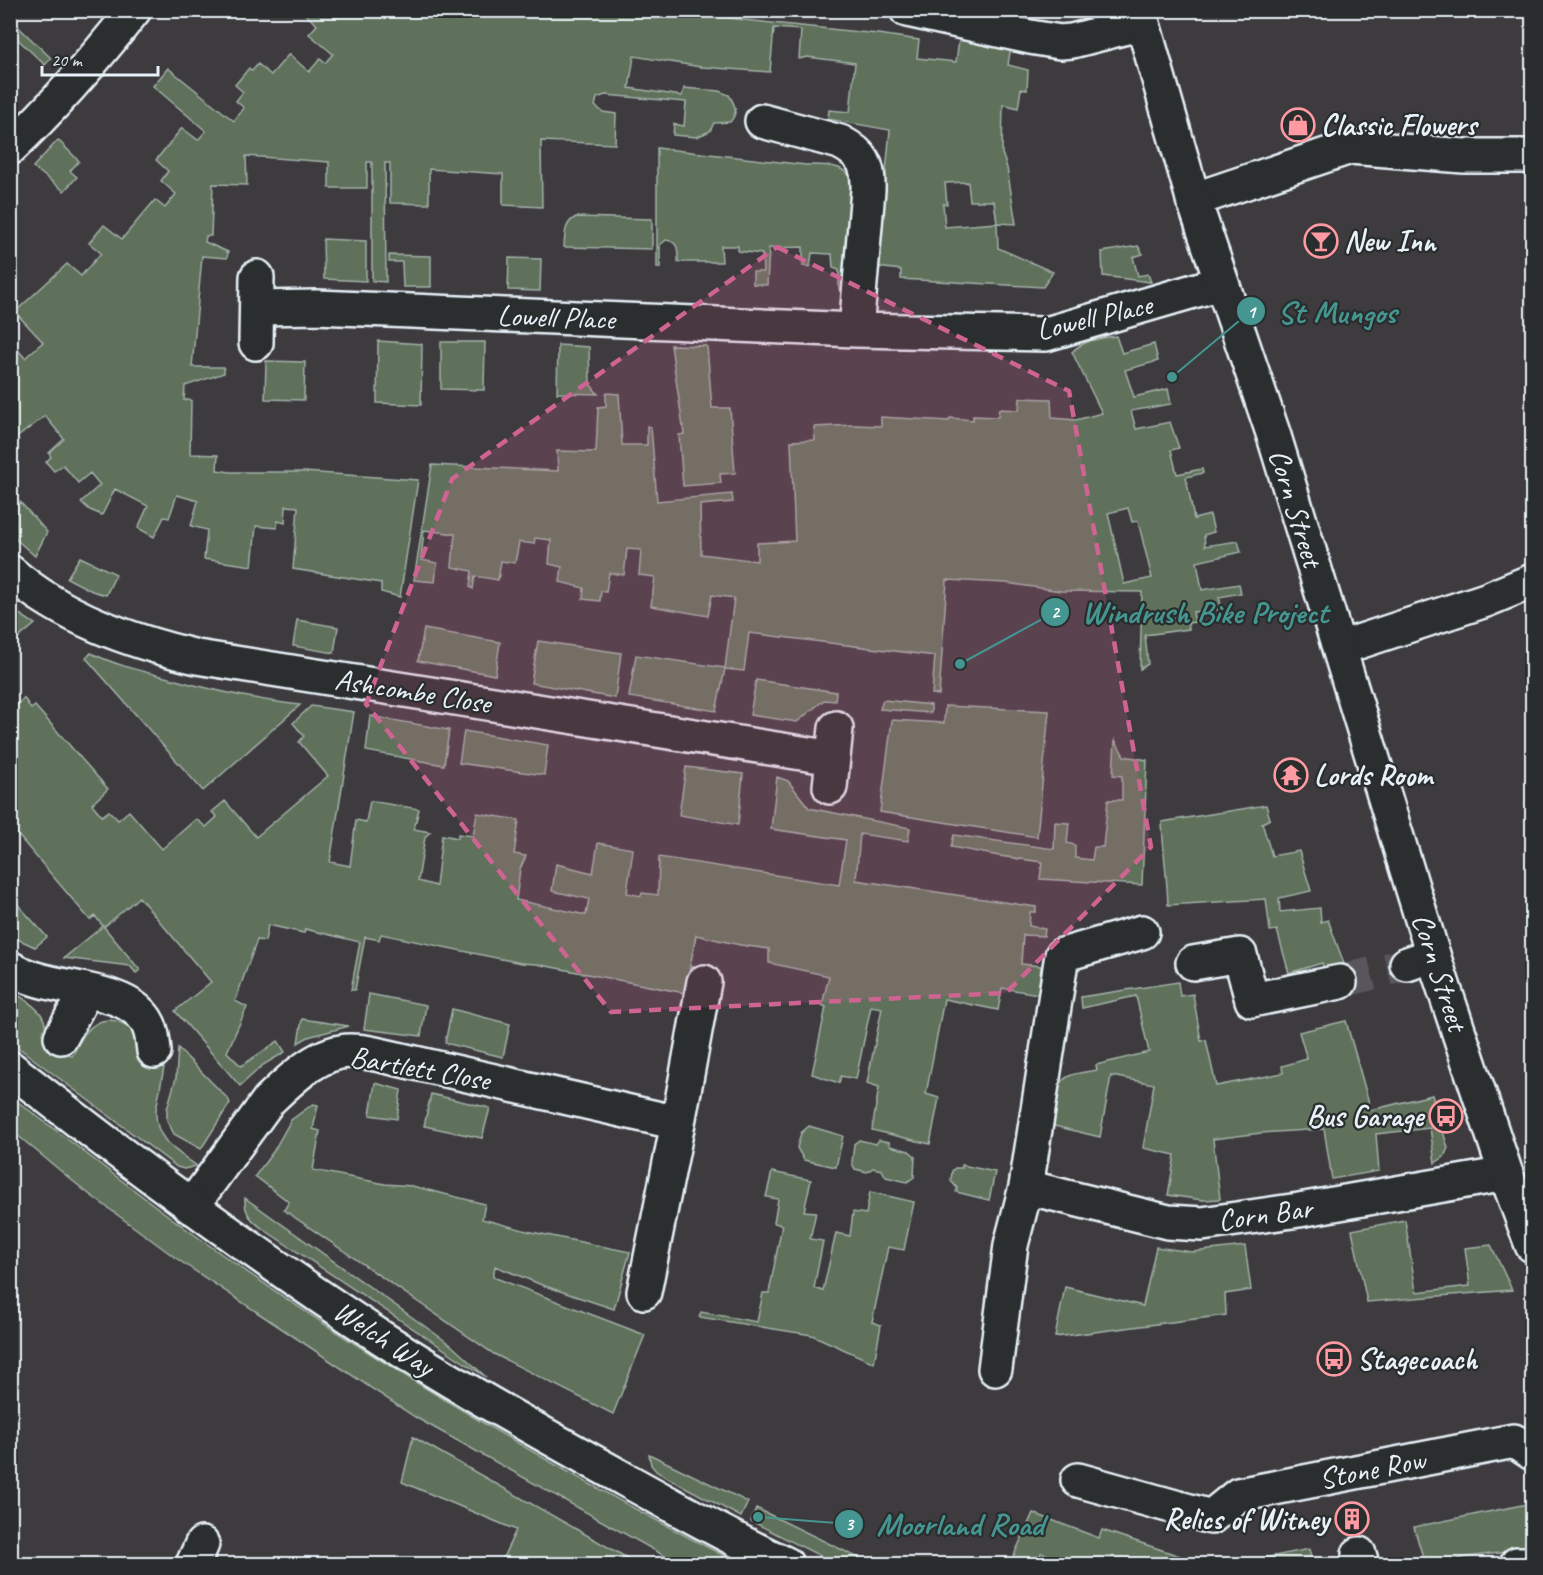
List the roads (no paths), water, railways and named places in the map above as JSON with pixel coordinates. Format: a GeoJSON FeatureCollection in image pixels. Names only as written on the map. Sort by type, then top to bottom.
{"type":"FeatureCollection","features":[{"type":"Feature","properties":{"kind":"street"},"geometry":{"type":"LineString","coordinates":[[10,148],[28,132],[100,52],[134,10]]}},
{"type":"Feature","properties":{"kind":"street"},"geometry":{"type":"LineString","coordinates":[[907,10],[1060,42],[1072,41],[1141,17]]}},
{"type":"Feature","properties":{"kind":"street","name":"Corn Street"},"geometry":{"type":"LineString","coordinates":[[1141,17],[1193,200],[1273,433],[1340,648],[1420,959],[1533,1245]]}},
{"type":"Feature","properties":{"kind":"street"},"geometry":{"type":"LineString","coordinates":[[762,121],[840,142],[852,148],[865,164],[868,190],[856,330]]}},
{"type":"Feature","properties":{"kind":"street"},"geometry":{"type":"LineString","coordinates":[[1193,200],[1350,147],[1464,156],[1533,156]]}},
{"type":"Feature","properties":{"kind":"street","name":"Lowell Place"},"geometry":{"type":"LineString","coordinates":[[256,343],[257,293],[317,307],[856,330],[1046,334],[1221,283]]}},
{"type":"Feature","properties":{"kind":"street","name":"Ashcombe Close"},"geometry":{"type":"LineString","coordinates":[[10,572],[45,598],[75,616],[154,647],[197,657],[833,757]]}},
{"type":"Feature","properties":{"kind":"street"},"geometry":{"type":"LineString","coordinates":[[1340,648],[1486,600],[1533,581]]}},
{"type":"Feature","properties":{"kind":"street"},"geometry":{"type":"LineString","coordinates":[[995,1369],[1011,1245],[1026,1187],[1062,955],[1142,932]]}},
{"type":"Feature","properties":{"kind":"street"},"geometry":{"type":"LineString","coordinates":[[1193,963],[1240,955],[1252,1000],[1340,982]]}},
{"type":"Feature","properties":{"kind":"street"},"geometry":{"type":"LineString","coordinates":[[10,968],[32,978],[123,1001],[138,1011],[150,1028],[154,1051]]}},
{"type":"Feature","properties":{"kind":"street"},"geometry":{"type":"LineString","coordinates":[[644,1292],[704,982]]}},
{"type":"Feature","properties":{"kind":"street"},"geometry":{"type":"LineString","coordinates":[[61,1037],[86,991]]}},
{"type":"Feature","properties":{"kind":"street","name":"Bartlett Close"},"geometry":{"type":"LineString","coordinates":[[191,1207],[269,1100],[318,1061],[342,1052],[380,1055],[678,1123]]}},
{"type":"Feature","properties":{"kind":"street","name":"Welch Way"},"geometry":{"type":"LineString","coordinates":[[10,1068],[191,1207],[381,1337],[556,1442],[734,1539],[786,1564]]}},
{"type":"Feature","properties":{"kind":"street","name":"Corn Bar"},"geometry":{"type":"LineString","coordinates":[[1026,1187],[1168,1222],[1202,1224],[1299,1210],[1506,1174]]}},
{"type":"Feature","properties":{"kind":"street","name":"Stone Row"},"geometry":{"type":"LineString","coordinates":[[1078,1480],[1211,1517],[1238,1495],[1514,1441],[1533,1453]]}},
{"type":"Feature","properties":{"kind":"street"},"geometry":{"type":"LineString","coordinates":[[1517,1564],[1533,1564]]}},
{"type":"Feature","properties":{"kind":"tunnel"},"geometry":{"type":"LineString","coordinates":[[1340,982],[1407,964]]}},
{"type":"Feature","properties":{"kind":"place","name":"Classic Flowers"},"geometry":{"type":"Point","coordinates":[1298,125]}},
{"type":"Feature","properties":{"kind":"place","name":"New Inn"},"geometry":{"type":"Point","coordinates":[1321,241]}},
{"type":"Feature","properties":{"kind":"place","name":"St Mungos"},"geometry":{"type":"Point","coordinates":[1172,377]}},
{"type":"Feature","properties":{"kind":"place","name":"Windrush Bike Project"},"geometry":{"type":"Point","coordinates":[960,664]}},
{"type":"Feature","properties":{"kind":"place","name":"Lords Room"},"geometry":{"type":"Point","coordinates":[1291,775]}},
{"type":"Feature","properties":{"kind":"place","name":"Bus Garage"},"geometry":{"type":"Point","coordinates":[1446,1116]}},
{"type":"Feature","properties":{"kind":"place","name":"Stagecoach"},"geometry":{"type":"Point","coordinates":[1334,1359]}},
{"type":"Feature","properties":{"kind":"place","name":"Moorland Road"},"geometry":{"type":"Point","coordinates":[758,1517]}},
{"type":"Feature","properties":{"kind":"place","name":"Relics of Witney"},"geometry":{"type":"Point","coordinates":[1352,1519]}}]}
